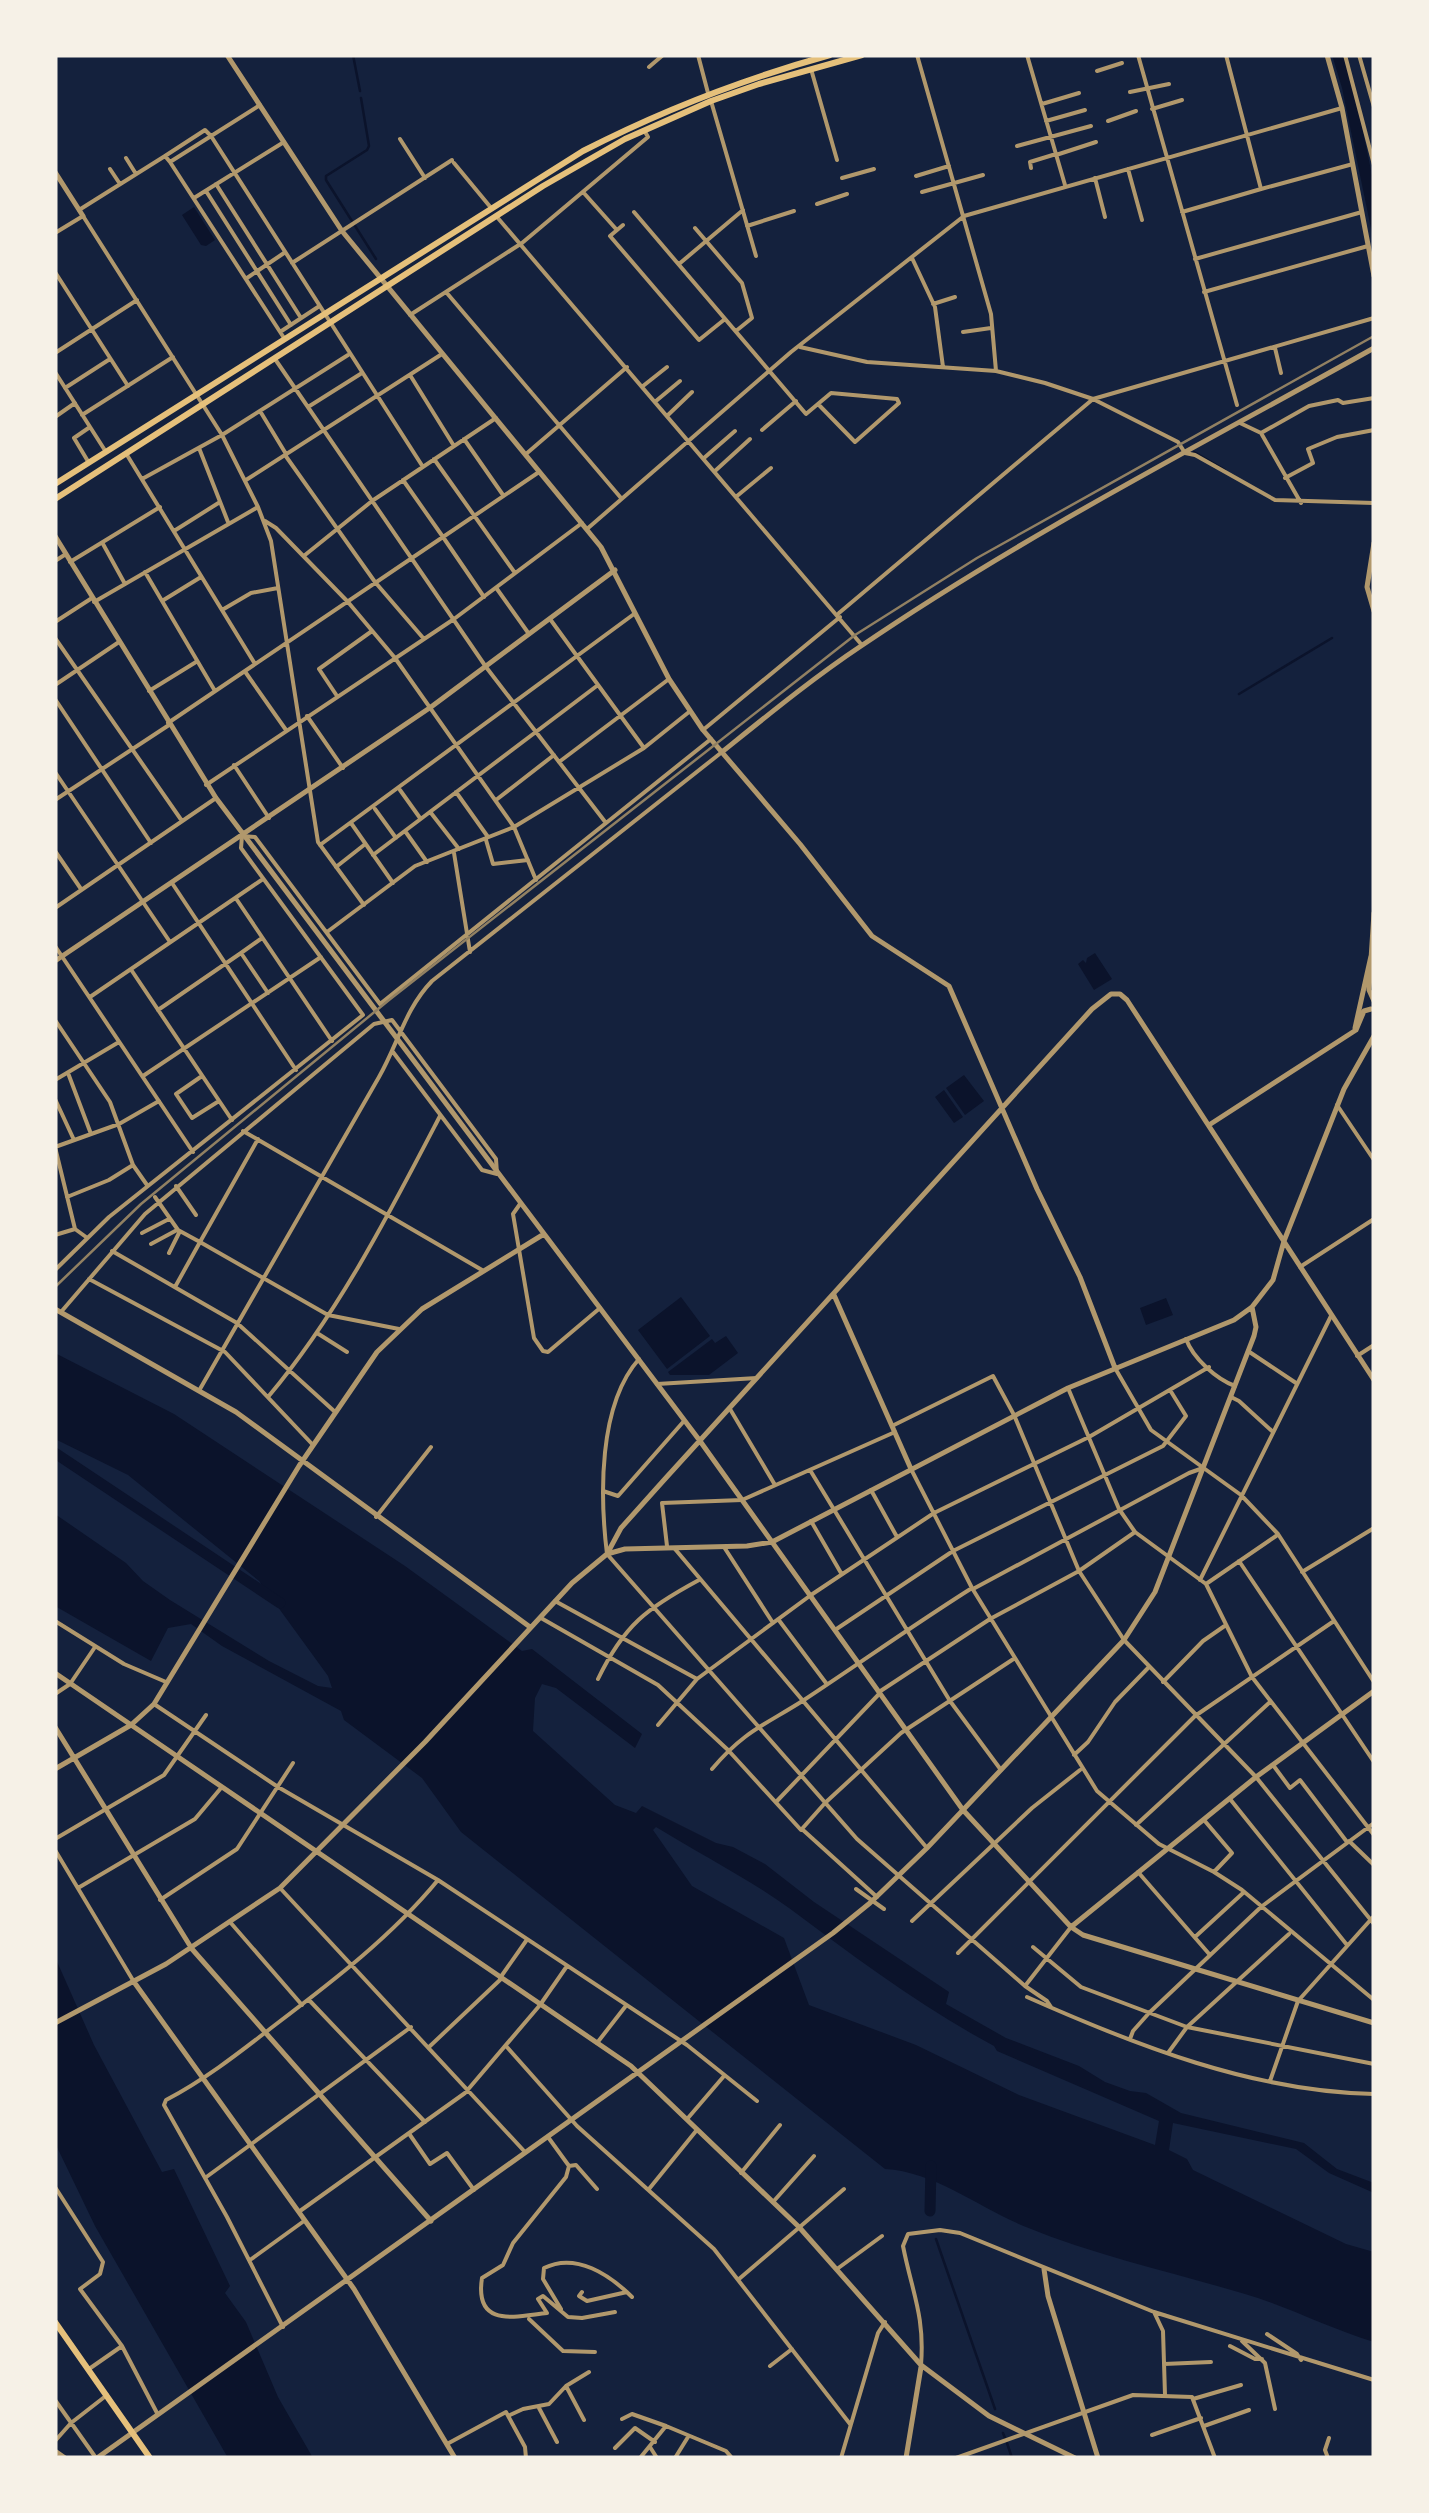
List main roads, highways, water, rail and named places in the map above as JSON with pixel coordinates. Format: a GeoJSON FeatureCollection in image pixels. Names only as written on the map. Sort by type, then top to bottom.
{"type":"FeatureCollection","features":[{"type":"Feature","properties":{"kind":"highway"},"geometry":{"type":"LineString","coordinates":[[56,480],[275,358],[382,279],[583,152],[708,92],[830,55]]}},
{"type":"Feature","properties":{"kind":"highway"},"geometry":{"type":"LineString","coordinates":[[55,499],[286,340],[387,287],[642,126],[862,55]]}},
{"type":"Feature","properties":{"kind":"highway"},"geometry":{"type":"LineString","coordinates":[[55,2322],[150,2458]]}},
{"type":"Feature","properties":{"kind":"water"},"geometry":{"type":"Polygon","coordinates":[[[1332,55],[1343,55],[1357,102],[1374,185],[1374,243],[1342,88],[1332,55]]]}},
{"type":"Feature","properties":{"kind":"water"},"geometry":{"type":"Polygon","coordinates":[[[194,207],[215,240],[206,246],[201,245],[182,215],[194,207]]]}},
{"type":"Feature","properties":{"kind":"water"},"geometry":{"type":"Polygon","coordinates":[[[1095,953],[1112,979],[1094,990],[1078,964],[1083,960],[1086,963],[1095,953]]]}},
{"type":"Feature","properties":{"kind":"water"},"geometry":{"type":"Polygon","coordinates":[[[964,1075],[984,1101],[965,1115],[946,1088],[964,1075]]]}},
{"type":"Feature","properties":{"kind":"water"},"geometry":{"type":"Polygon","coordinates":[[[944,1090],[963,1117],[954,1123],[935,1097],[944,1090]]]}},
{"type":"Feature","properties":{"kind":"water"},"geometry":{"type":"Polygon","coordinates":[[[681,1297],[710,1336],[667,1369],[638,1330],[681,1297]]]}},
{"type":"Feature","properties":{"kind":"water"},"geometry":{"type":"Polygon","coordinates":[[[1166,1298],[1173,1315],[1146,1325],[1140,1308],[1166,1298]]]}},
{"type":"Feature","properties":{"kind":"water"},"geometry":{"type":"Polygon","coordinates":[[[726,1336],[738,1353],[709,1375],[668,1372],[712,1339],[715,1343],[726,1336]]]}},
{"type":"Feature","properties":{"kind":"water"},"geometry":{"type":"Polygon","coordinates":[[[55,1353],[174,1414],[405,1566],[522,1651],[532,1649],[642,1734],[635,1748],[556,1688],[542,1684],[535,1698],[533,1731],[615,1805],[636,1813],[642,1806],[765,1864],[814,1902],[949,1992],[946,2004],[1006,2038],[1079,2066],[1105,2082],[1146,2093],[1181,2113],[1304,2143],[1337,2169],[1374,2183],[1374,2193],[1329,2173],[1296,2149],[1173,2123],[1169,2150],[1187,2159],[1193,2170],[1346,2244],[1374,2252],[1374,2342],[1261,2299],[1053,2237],[940,2184],[885,2169],[461,1832],[422,1778],[344,1720],[341,1711],[222,1646],[191,1624],[168,1628],[151,1661],[55,1606],[55,1514],[126,1563],[170,1600],[269,1661],[318,1686],[332,1688],[328,1676],[259,1581],[128,1475],[55,1439],[55,1353]],[[656,1827],[653,1830],[692,1886],[784,1938],[809,2005],[916,2045],[1019,2095],[1155,2145],[1159,2121],[997,2051],[889,1981],[773,1897],[656,1827]]]}},
{"type":"Feature","properties":{"kind":"water"},"geometry":{"type":"Polygon","coordinates":[[[55,1957],[94,2045],[162,2172],[174,2169],[230,2286],[225,2293],[246,2322],[278,2397],[313,2458],[228,2458],[95,2226],[55,2143],[55,1957]]]}},
{"type":"Feature","properties":{"kind":"waterway"},"geometry":{"type":"LineString","coordinates":[[353,55],[360,91]]}},
{"type":"Feature","properties":{"kind":"waterway"},"geometry":{"type":"LineString","coordinates":[[361,98],[369,146],[326,176],[326,180],[376,259]]}},
{"type":"Feature","properties":{"kind":"waterway"},"geometry":{"type":"LineString","coordinates":[[1194,452],[1225,470]]}},
{"type":"Feature","properties":{"kind":"waterway"},"geometry":{"type":"LineString","coordinates":[[1239,694],[1332,638]]}},
{"type":"Feature","properties":{"kind":"waterway"},"geometry":{"type":"LineString","coordinates":[[55,1453],[280,1603]]}},
{"type":"Feature","properties":{"kind":"waterway"},"geometry":{"type":"LineString","coordinates":[[930,2211],[931,2166]]}},
{"type":"Feature","properties":{"kind":"waterway"},"geometry":{"type":"LineString","coordinates":[[936,2239],[995,2409]]}},
{"type":"Feature","properties":{"kind":"waterway"},"geometry":{"type":"LineString","coordinates":[[1003,2433],[1005,2438]]}},
{"type":"Feature","properties":{"kind":"waterway"},"geometry":{"type":"LineString","coordinates":[[1007,2443],[1012,2458]]}},
{"type":"Feature","properties":{"kind":"railway"},"geometry":{"type":"LineString","coordinates":[[55,1287],[141,1204],[389,1000],[855,635],[977,558],[1374,336]]}}]}
